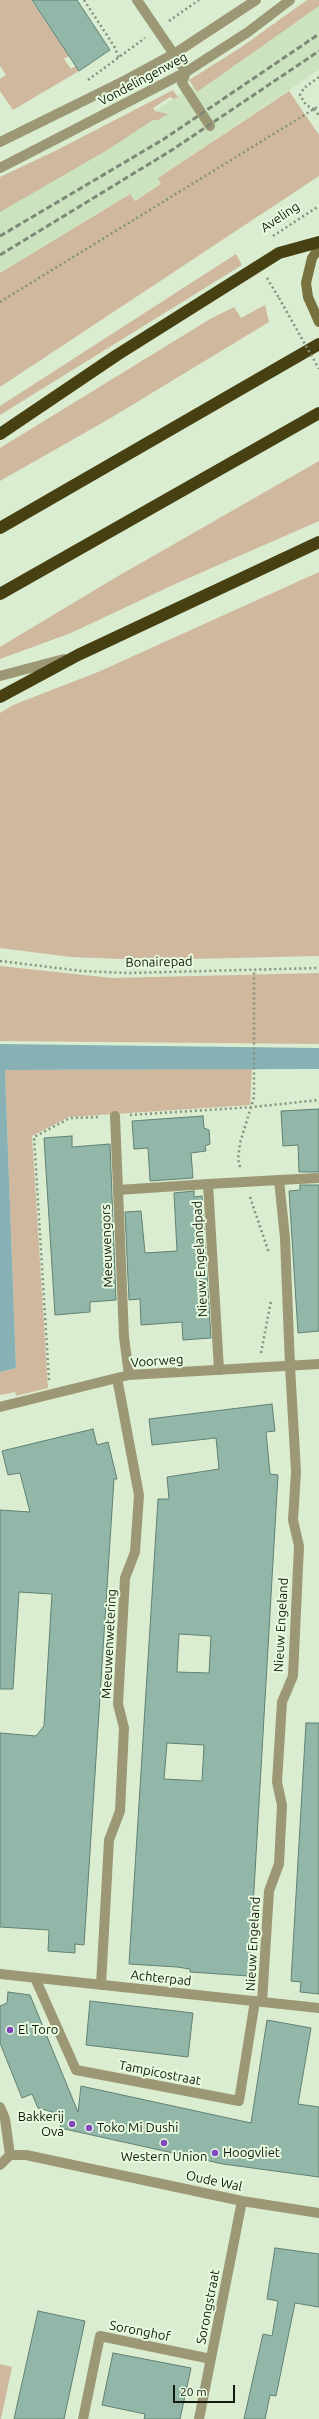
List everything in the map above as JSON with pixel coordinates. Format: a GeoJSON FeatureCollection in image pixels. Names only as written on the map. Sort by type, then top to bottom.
{"type":"FeatureCollection","features":[{"type":"Feature","properties":{"kind":"highway"},"geometry":{"type":"LineString","coordinates":[[0,434],[117,354],[279,253],[319,242]]}},
{"type":"Feature","properties":{"kind":"highway"},"geometry":{"type":"LineString","coordinates":[[0,528],[319,344]]}},
{"type":"Feature","properties":{"kind":"highway"},"geometry":{"type":"LineString","coordinates":[[0,594],[319,413]]}},
{"type":"Feature","properties":{"kind":"highway"},"geometry":{"type":"LineString","coordinates":[[0,696],[78,655],[319,542]]}},
{"type":"Feature","properties":{"kind":"main road"},"geometry":{"type":"LineString","coordinates":[[319,248],[312,258],[306,283],[308,297],[319,322]]}},
{"type":"Feature","properties":{"kind":"street"},"geometry":{"type":"LineString","coordinates":[[137,0],[186,72],[182,83],[210,126]]}},
{"type":"Feature","properties":{"kind":"street","name":"Vondelingenweg"},"geometry":{"type":"LineString","coordinates":[[0,142],[126,80],[174,54],[256,0]]}},
{"type":"Feature","properties":{"kind":"street","name":"Vondelingenweg"},"geometry":{"type":"LineString","coordinates":[[0,168],[186,72],[248,32],[290,0]]}},
{"type":"Feature","properties":{"kind":"street"},"geometry":{"type":"LineString","coordinates":[[0,676],[78,655]]}},
{"type":"Feature","properties":{"kind":"street","name":"Meeuwengors"},"geometry":{"type":"LineString","coordinates":[[115,1116],[124,1337],[129,1375]]}},
{"type":"Feature","properties":{"kind":"street","name":"Nieuw Engelandpad"},"geometry":{"type":"LineString","coordinates":[[219,1370],[208,1184],[319,1178]]}},
{"type":"Feature","properties":{"kind":"street"},"geometry":{"type":"LineString","coordinates":[[279,1180],[285,1238],[290,1366]]}},
{"type":"Feature","properties":{"kind":"street"},"geometry":{"type":"LineString","coordinates":[[118,1190],[208,1184]]}},
{"type":"Feature","properties":{"kind":"street","name":"Voorweg"},"geometry":{"type":"LineString","coordinates":[[0,1407],[129,1375],[319,1364]]}},
{"type":"Feature","properties":{"kind":"street","name":"Nieuw Engeland"},"geometry":{"type":"LineString","coordinates":[[259,2001],[269,1890],[279,1864],[282,1805],[277,1782],[282,1702],[293,1676],[299,1546],[293,1520],[296,1472],[290,1366]]}},
{"type":"Feature","properties":{"kind":"street","name":"Meeuwenwetering"},"geometry":{"type":"LineString","coordinates":[[101,1985],[109,1840],[120,1811],[124,1728],[118,1704],[126,1578],[135,1552],[139,1495],[117,1378]]}},
{"type":"Feature","properties":{"kind":"street","name":"Achterpad"},"geometry":{"type":"LineString","coordinates":[[0,1974],[319,2008]]}},
{"type":"Feature","properties":{"kind":"street","name":"Tampicostraat"},"geometry":{"type":"LineString","coordinates":[[35,1978],[76,2070],[239,2101],[259,2001]]}},
{"type":"Feature","properties":{"kind":"street"},"geometry":{"type":"LineString","coordinates":[[0,2107],[5,2119],[10,2156],[0,2166]]}},
{"type":"Feature","properties":{"kind":"street","name":"Oude Wal"},"geometry":{"type":"LineString","coordinates":[[10,2156],[26,2155],[242,2201],[319,2213]]}},
{"type":"Feature","properties":{"kind":"street","name":"Sorongstraat"},"geometry":{"type":"LineString","coordinates":[[199,2419],[242,2201]]}},
{"type":"Feature","properties":{"kind":"street","name":"Soronghof"},"geometry":{"type":"LineString","coordinates":[[83,2419],[100,2336],[211,2359]]}},
{"type":"Feature","properties":{"kind":"path"},"geometry":{"type":"LineString","coordinates":[[84,0],[114,46],[119,58]]}},
{"type":"Feature","properties":{"kind":"path","name":"Vondelingenweg"},"geometry":{"type":"LineString","coordinates":[[82,83],[199,0]]}},
{"type":"Feature","properties":{"kind":"path"},"geometry":{"type":"LineString","coordinates":[[319,77],[304,88],[300,95],[306,105],[314,109],[319,116]]}},
{"type":"Feature","properties":{"kind":"path"},"geometry":{"type":"LineString","coordinates":[[0,302],[303,114],[319,106]]}},
{"type":"Feature","properties":{"kind":"path","name":"Aveling"},"geometry":{"type":"LineString","coordinates":[[268,240],[319,206]]}},
{"type":"Feature","properties":{"kind":"path"},"geometry":{"type":"LineString","coordinates":[[279,298],[319,369]]}},
{"type":"Feature","properties":{"kind":"path","name":"Bonairepad"},"geometry":{"type":"LineString","coordinates":[[0,961],[82,971],[128,973],[254,971],[319,968]]}},
{"type":"Feature","properties":{"kind":"path"},"geometry":{"type":"LineString","coordinates":[[254,971],[255,1086],[253,1107],[238,1151],[239,1164],[270,1257]]}},
{"type":"Feature","properties":{"kind":"path"},"geometry":{"type":"LineString","coordinates":[[259,1367],[262,1339],[272,1297]]}},
{"type":"Feature","properties":{"kind":"shaded area"},"geometry":{"type":"Polygon","coordinates":[[[0,0],[31,0],[69,56],[64,59],[71,69],[75,66],[79,71],[13,110],[0,91],[0,79],[6,75],[0,66],[0,0]]]}},
{"type":"Feature","properties":{"kind":"shaded area"},"geometry":{"type":"Polygon","coordinates":[[[307,0],[319,0],[319,6],[197,92],[189,80],[240,48],[307,0]]]}},
{"type":"Feature","properties":{"kind":"shaded area"},"geometry":{"type":"Polygon","coordinates":[[[319,0],[319,70],[158,178],[161,184],[134,201],[129,194],[0,273],[0,202],[136,124],[319,0]]]}},
{"type":"Feature","properties":{"kind":"shaded area"},"geometry":{"type":"Polygon","coordinates":[[[173,90],[178,97],[174,99],[170,97],[153,108],[155,111],[168,114],[158,120],[153,120],[109,149],[0,212],[0,177],[57,150],[173,90]]]}},
{"type":"Feature","properties":{"kind":"shaded area"},"geometry":{"type":"Polygon","coordinates":[[[289,91],[319,135],[319,176],[0,387],[0,273],[130,194],[135,201],[161,184],[158,178],[289,91]]]}},
{"type":"Feature","properties":{"kind":"shaded area"},"geometry":{"type":"Polygon","coordinates":[[[236,254],[242,265],[0,415],[0,406],[236,254]]]}},
{"type":"Feature","properties":{"kind":"shaded area"},"geometry":{"type":"Polygon","coordinates":[[[265,305],[269,322],[109,419],[0,481],[0,448],[210,319],[234,307],[241,318],[265,305]]]}},
{"type":"Feature","properties":{"kind":"shaded area"},"geometry":{"type":"Polygon","coordinates":[[[319,461],[319,521],[175,584],[71,633],[0,659],[0,647],[113,579],[319,461]]]}},
{"type":"Feature","properties":{"kind":"shaded area"},"geometry":{"type":"Polygon","coordinates":[[[319,572],[319,956],[148,960],[71,957],[0,948],[0,713],[13,705],[98,672],[319,572]]]}},
{"type":"Feature","properties":{"kind":"shaded area"},"geometry":{"type":"Polygon","coordinates":[[[0,966],[112,978],[319,973],[319,1044],[0,1041],[0,966]]]}},
{"type":"Feature","properties":{"kind":"shaded area"},"geometry":{"type":"Polygon","coordinates":[[[252,1069],[250,1105],[69,1117],[32,1136],[48,1388],[16,1396],[15,1392],[0,1395],[0,1372],[16,1368],[5,1070],[252,1069]]]}},
{"type":"Feature","properties":{"kind":"shaded area"},"geometry":{"type":"Polygon","coordinates":[[[0,2364],[12,2367],[1,2419],[0,2419],[0,2364]]]}},
{"type":"Feature","properties":{"kind":"water"},"geometry":{"type":"Polygon","coordinates":[[[0,1044],[319,1048],[319,1069],[5,1070],[16,1368],[0,1372],[0,1044]]]}},
{"type":"Feature","properties":{"kind":"building"},"geometry":{"type":"Polygon","coordinates":[[[32,0],[77,0],[110,50],[79,71],[32,0]]]}},
{"type":"Feature","properties":{"kind":"building"},"geometry":{"type":"Polygon","coordinates":[[[319,1109],[319,1172],[299,1172],[298,1145],[283,1146],[281,1111],[319,1109]]]}},
{"type":"Feature","properties":{"kind":"building"},"geometry":{"type":"Polygon","coordinates":[[[203,1116],[204,1128],[209,1130],[210,1144],[205,1146],[206,1151],[191,1153],[193,1178],[150,1181],[148,1148],[134,1149],[132,1121],[203,1116]]]}},
{"type":"Feature","properties":{"kind":"building"},"geometry":{"type":"Polygon","coordinates":[[[72,1136],[72,1147],[110,1144],[116,1300],[90,1302],[90,1312],[55,1315],[44,1138],[72,1136]]]}},
{"type":"Feature","properties":{"kind":"building"},"geometry":{"type":"Polygon","coordinates":[[[300,1185],[319,1185],[319,1331],[298,1333],[289,1191],[300,1190],[300,1185]]]}},
{"type":"Feature","properties":{"kind":"building"},"geometry":{"type":"Polygon","coordinates":[[[194,1191],[194,1197],[202,1196],[211,1338],[183,1340],[182,1322],[141,1325],[140,1299],[129,1300],[125,1212],[141,1211],[145,1253],[177,1251],[174,1193],[194,1191]]]}},
{"type":"Feature","properties":{"kind":"building"},"geometry":{"type":"Polygon","coordinates":[[[272,1404],[275,1431],[266,1432],[270,1474],[278,1475],[249,1976],[190,1972],[190,1969],[177,1967],[129,1964],[158,1499],[169,1499],[167,1477],[219,1469],[216,1438],[152,1445],[149,1419],[272,1404]],[[179,1634],[177,1672],[209,1673],[211,1636],[179,1634]],[[167,1743],[164,1779],[202,1781],[204,1745],[167,1743]]]}},
{"type":"Feature","properties":{"kind":"building"},"geometry":{"type":"Polygon","coordinates":[[[93,1429],[97,1445],[108,1442],[117,1479],[114,1479],[84,1945],[75,1944],[75,1953],[48,1951],[49,1930],[0,1927],[0,1733],[36,1736],[44,1726],[52,1594],[19,1592],[13,1689],[0,1689],[0,1510],[30,1512],[20,1473],[8,1475],[2,1451],[93,1429]]]}},
{"type":"Feature","properties":{"kind":"building"},"geometry":{"type":"Polygon","coordinates":[[[306,1723],[319,1723],[319,1994],[300,1992],[301,1982],[291,1981],[306,1723]]]}},
{"type":"Feature","properties":{"kind":"building"},"geometry":{"type":"Polygon","coordinates":[[[8,1992],[30,1995],[78,2112],[81,2086],[251,2123],[267,2020],[311,2028],[298,2104],[319,2107],[319,2177],[223,2164],[60,2128],[63,2115],[38,2108],[32,2094],[22,2098],[0,2043],[0,2006],[7,2003],[8,1992]]]}},
{"type":"Feature","properties":{"kind":"building"},"geometry":{"type":"Polygon","coordinates":[[[90,2001],[193,2013],[188,2057],[86,2045],[90,2001]]]}},
{"type":"Feature","properties":{"kind":"building"},"geometry":{"type":"Polygon","coordinates":[[[275,2248],[319,2254],[319,2307],[295,2303],[276,2396],[270,2395],[265,2419],[244,2419],[263,2334],[272,2336],[278,2301],[267,2299],[275,2248]]]}},
{"type":"Feature","properties":{"kind":"building"},"geometry":{"type":"Polygon","coordinates":[[[38,2311],[85,2321],[64,2419],[14,2419],[38,2311]]]}},
{"type":"Feature","properties":{"kind":"building"},"geometry":{"type":"Polygon","coordinates":[[[113,2353],[191,2368],[180,2419],[144,2419],[145,2414],[102,2405],[113,2353]]]}},
{"type":"Feature","properties":{"kind":"railway"},"geometry":{"type":"LineString","coordinates":[[0,236],[164,139],[319,34]]}},
{"type":"Feature","properties":{"kind":"railway"},"geometry":{"type":"LineString","coordinates":[[0,255],[172,150],[319,51]]}},
{"type":"Feature","properties":{"kind":"place","name":"El Toro"},"geometry":{"type":"Point","coordinates":[10,2030]}},
{"type":"Feature","properties":{"kind":"place","name":"Bakkerij Ova"},"geometry":{"type":"Point","coordinates":[72,2124]}},
{"type":"Feature","properties":{"kind":"place","name":"Toko Mi Dushi"},"geometry":{"type":"Point","coordinates":[89,2128]}},
{"type":"Feature","properties":{"kind":"place","name":"Western Union"},"geometry":{"type":"Point","coordinates":[164,2143]}},
{"type":"Feature","properties":{"kind":"place","name":"Hoogvliet"},"geometry":{"type":"Point","coordinates":[215,2153]}}]}
